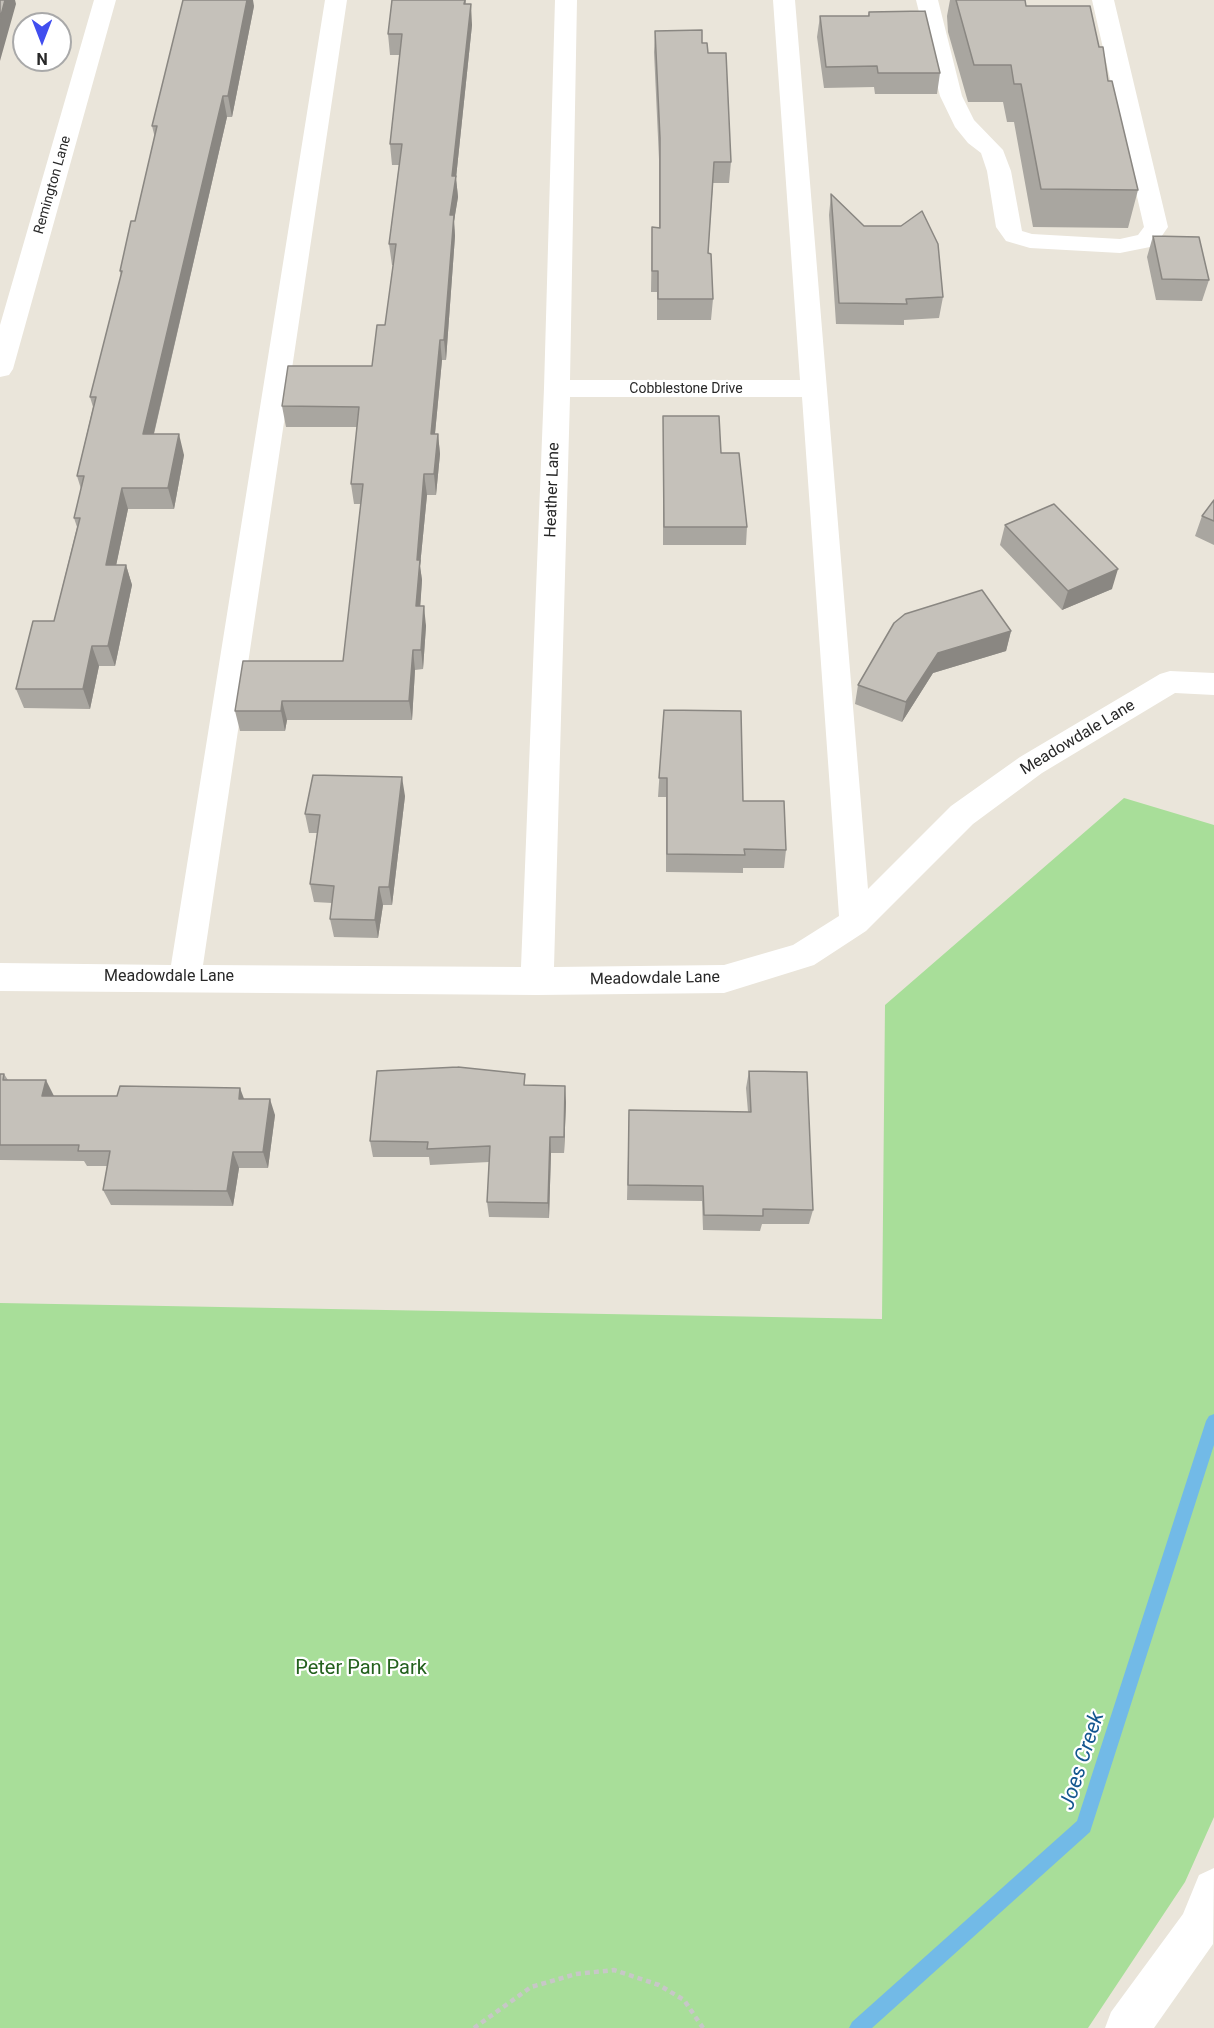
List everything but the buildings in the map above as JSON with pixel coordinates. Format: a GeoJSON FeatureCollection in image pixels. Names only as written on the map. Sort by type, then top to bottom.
{"type":"FeatureCollection","features":[{"type":"Feature","properties":{"kind":"street","name":"Remington Lane"},"geometry":{"type":"LineString","coordinates":[[0,369],[105,0]]}},
{"type":"Feature","properties":{"kind":"street"},"geometry":{"type":"LineString","coordinates":[[185,977],[336,0]]}},
{"type":"Feature","properties":{"kind":"street","name":"Heather Lane"},"geometry":{"type":"LineString","coordinates":[[537,981],[557,388],[566,0]]}},
{"type":"Feature","properties":{"kind":"street"},"geometry":{"type":"LineString","coordinates":[[784,0],[855,922]]}},
{"type":"Feature","properties":{"kind":"street"},"geometry":{"type":"LineString","coordinates":[[927,0],[951,96],[963,122],[976,138],[991,150],[999,171],[1008,227],[1014,236],[1030,241],[1120,246],[1146,241],[1156,228],[1103,0]]}},
{"type":"Feature","properties":{"kind":"street","name":"Cobblestone Drive"},"geometry":{"type":"LineString","coordinates":[[557,388],[815,389]]}},
{"type":"Feature","properties":{"kind":"street","name":"Meadowdale Lane"},"geometry":{"type":"LineString","coordinates":[[0,977],[537,981],[724,979],[803,956],[855,922],[962,815],[1030,765],[1170,682],[1214,684]]}},
{"type":"Feature","properties":{"kind":"street"},"geometry":{"type":"LineString","coordinates":[[1127,2028],[1198,1929],[1214,1890]]}},
{"type":"Feature","properties":{"kind":"path"},"geometry":{"type":"LineString","coordinates":[[474,2028],[531,1987],[576,1974],[614,1970],[659,1985],[684,2000],[703,2028]]}},
{"type":"Feature","properties":{"kind":"green space","name":"Peter Pan Park"},"geometry":{"type":"Polygon","coordinates":[[[1124,798],[1214,825],[1214,1817],[1185,1882],[1088,2028],[0,2028],[0,1303],[882,1319],[885,1005],[1124,798]]]}},
{"type":"Feature","properties":{"kind":"waterway","name":"Joes Creek"},"geometry":{"type":"LineString","coordinates":[[858,2028],[1084,1826],[1214,1421]]}}]}
